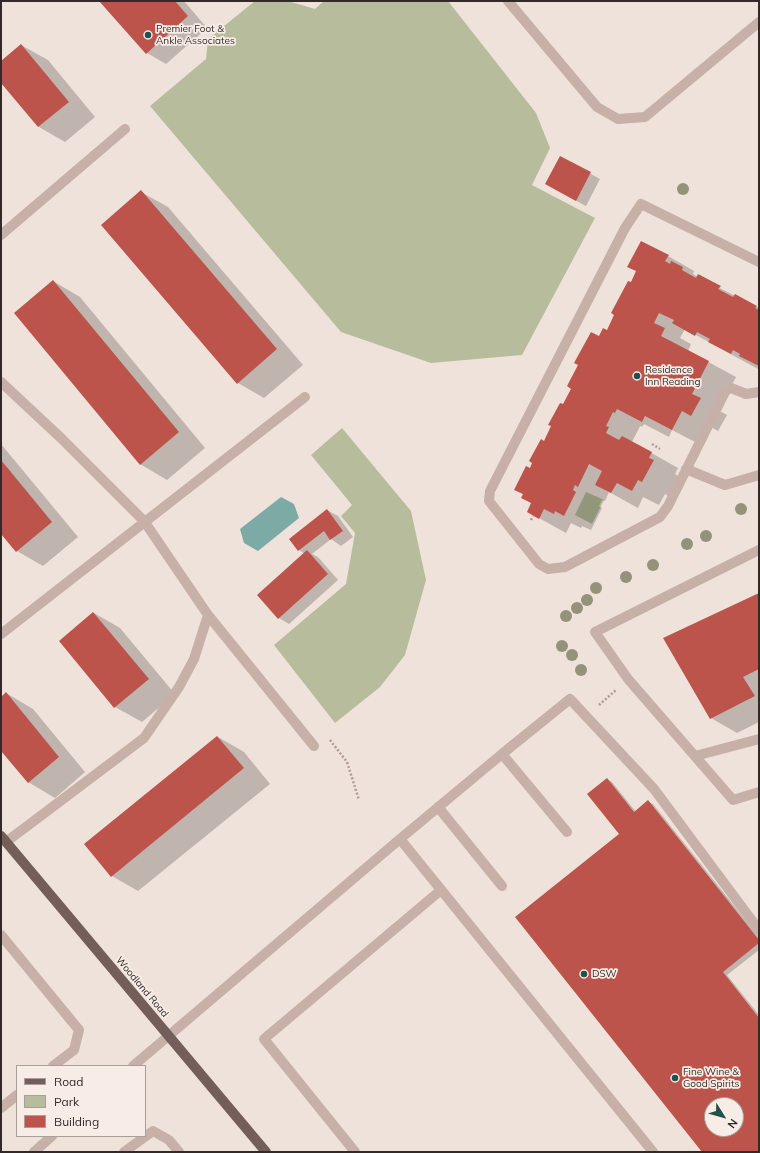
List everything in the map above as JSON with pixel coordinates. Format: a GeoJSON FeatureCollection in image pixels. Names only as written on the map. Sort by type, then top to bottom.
{"type":"FeatureCollection","features":[{"type":"Feature","properties":{"kind":"main road","name":"Woodland Road"},"geometry":{"type":"LineString","coordinates":[[4,839],[266,1152]]}},
{"type":"Feature","properties":{"kind":"lane"},"geometry":{"type":"LineString","coordinates":[[508,1],[597,107],[618,119],[645,117],[759,22]]}},
{"type":"Feature","properties":{"kind":"lane"},"geometry":{"type":"LineString","coordinates":[[1,235],[125,128]]}},
{"type":"Feature","properties":{"kind":"lane"},"geometry":{"type":"LineString","coordinates":[[759,262],[641,204],[625,228],[490,491],[490,501],[495,510],[539,564],[548,569],[565,567],[660,517],[668,506],[726,390],[731,388],[746,394],[759,392]]}},
{"type":"Feature","properties":{"kind":"lane"},"geometry":{"type":"LineString","coordinates":[[1,382],[61,438],[144,521],[208,615],[314,746]]}},
{"type":"Feature","properties":{"kind":"lane"},"geometry":{"type":"LineString","coordinates":[[1,634],[305,397]]}},
{"type":"Feature","properties":{"kind":"lane"},"geometry":{"type":"LineString","coordinates":[[686,470],[725,485],[759,475]]}},
{"type":"Feature","properties":{"kind":"lane"},"geometry":{"type":"LineString","coordinates":[[759,550],[595,632],[628,679],[733,800],[759,792]]}},
{"type":"Feature","properties":{"kind":"lane"},"geometry":{"type":"LineString","coordinates":[[4,839],[144,738],[179,687],[194,659],[208,615]]}},
{"type":"Feature","properties":{"kind":"lane"},"geometry":{"type":"LineString","coordinates":[[134,1065],[502,754],[570,699],[654,789],[759,930]]}},
{"type":"Feature","properties":{"kind":"lane"},"geometry":{"type":"LineString","coordinates":[[695,756],[759,739]]}},
{"type":"Feature","properties":{"kind":"lane"},"geometry":{"type":"LineString","coordinates":[[502,754],[567,832]]}},
{"type":"Feature","properties":{"kind":"lane"},"geometry":{"type":"LineString","coordinates":[[438,808],[502,886]]}},
{"type":"Feature","properties":{"kind":"lane"},"geometry":{"type":"LineString","coordinates":[[400,840],[653,1152]]}},
{"type":"Feature","properties":{"kind":"lane"},"geometry":{"type":"LineString","coordinates":[[355,1152],[264,1039],[441,890]]}},
{"type":"Feature","properties":{"kind":"lane"},"geometry":{"type":"LineString","coordinates":[[1,935],[79,1030],[74,1050],[54,1065]]}},
{"type":"Feature","properties":{"kind":"lane"},"geometry":{"type":"LineString","coordinates":[[1,1108],[16,1096]]}},
{"type":"Feature","properties":{"kind":"lane"},"geometry":{"type":"LineString","coordinates":[[146,1136],[152,1132],[169,1140],[179,1152]]}},
{"type":"Feature","properties":{"kind":"lane"},"geometry":{"type":"LineString","coordinates":[[34,1152],[51,1137]]}},
{"type":"Feature","properties":{"kind":"lane"},"geometry":{"type":"LineString","coordinates":[[124,1152],[145,1137]]}},
{"type":"Feature","properties":{"kind":"path"},"geometry":{"type":"LineString","coordinates":[[652,444],[660,449]]}},
{"type":"Feature","properties":{"kind":"path"},"geometry":{"type":"LineString","coordinates":[[531,520],[533,516]]}},
{"type":"Feature","properties":{"kind":"path"},"geometry":{"type":"LineString","coordinates":[[587,717],[628,679]]}},
{"type":"Feature","properties":{"kind":"path"},"geometry":{"type":"LineString","coordinates":[[338,750],[347,762],[359,800]]}},
{"type":"Feature","properties":{"kind":"green space"},"geometry":{"type":"Polygon","coordinates":[[[255,1],[288,1],[315,9],[324,1],[448,1],[536,113],[550,148],[532,185],[595,218],[522,355],[431,363],[341,332],[150,106],[206,59],[208,39],[255,1]]]}},
{"type":"Feature","properties":{"kind":"green space"},"geometry":{"type":"Polygon","coordinates":[[[342,428],[411,511],[426,580],[405,655],[380,687],[335,723],[274,645],[346,584],[355,533],[341,516],[352,505],[311,455],[342,428]]]}},
{"type":"Feature","properties":{"kind":"green space"},"geometry":{"type":"Polygon","coordinates":[[[586,492],[604,500],[592,524],[575,515],[586,492]]]}},
{"type":"Feature","properties":{"kind":"water"},"geometry":{"type":"Polygon","coordinates":[[[281,497],[294,504],[299,518],[258,551],[244,543],[240,529],[281,497]]]}},
{"type":"Feature","properties":{"kind":"building","name":"Premier Foot & Ankle Associates"},"geometry":{"type":"Polygon","coordinates":[[[99,1],[175,1],[188,16],[146,54],[99,1]]]}},
{"type":"Feature","properties":{"kind":"building"},"geometry":{"type":"Polygon","coordinates":[[[21,44],[69,102],[38,127],[1,83],[1,61],[21,44]]]}},
{"type":"Feature","properties":{"kind":"building"},"geometry":{"type":"Polygon","coordinates":[[[560,156],[591,172],[576,201],[545,184],[560,156]]]}},
{"type":"Feature","properties":{"kind":"building"},"geometry":{"type":"Polygon","coordinates":[[[141,190],[277,349],[237,384],[101,225],[141,190]]]}},
{"type":"Feature","properties":{"kind":"building","name":"Residence Inn Reading"},"geometry":{"type":"Polygon","coordinates":[[[641,241],[669,255],[665,261],[670,264],[671,261],[683,267],[682,270],[696,278],[698,274],[721,286],[718,289],[733,297],[735,294],[757,306],[755,308],[759,310],[759,366],[739,356],[740,354],[733,350],[731,354],[708,342],[710,339],[697,332],[695,336],[672,323],[674,320],[659,313],[654,323],[665,328],[661,336],[709,361],[692,394],[701,398],[691,416],[682,411],[672,430],[645,416],[642,422],[617,409],[615,413],[613,412],[606,426],[609,427],[606,433],[619,440],[622,436],[652,452],[649,458],[654,460],[642,482],[638,480],[632,491],[617,483],[611,493],[595,485],[602,471],[589,464],[578,487],[575,485],[573,490],[576,492],[564,516],[555,511],[554,514],[544,509],[539,519],[527,512],[531,503],[521,498],[523,494],[514,490],[526,466],[530,468],[532,463],[529,461],[541,439],[544,441],[551,426],[548,425],[560,403],[563,404],[571,389],[567,386],[578,365],[574,363],[591,332],[599,336],[603,328],[607,330],[614,315],[611,313],[628,281],[631,282],[636,271],[627,267],[641,241]]]}},
{"type":"Feature","properties":{"kind":"building"},"geometry":{"type":"Polygon","coordinates":[[[53,280],[179,432],[140,465],[14,313],[53,280]]]}},
{"type":"Feature","properties":{"kind":"building"},"geometry":{"type":"Polygon","coordinates":[[[1,460],[52,522],[16,552],[1,534],[1,460]]]}},
{"type":"Feature","properties":{"kind":"building"},"geometry":{"type":"Polygon","coordinates":[[[327,509],[343,531],[330,540],[324,531],[298,551],[289,539],[327,509]]]}},
{"type":"Feature","properties":{"kind":"building"},"geometry":{"type":"Polygon","coordinates":[[[307,550],[328,574],[278,619],[257,595],[307,550]]]}},
{"type":"Feature","properties":{"kind":"building"},"geometry":{"type":"Polygon","coordinates":[[[759,593],[759,669],[743,677],[755,696],[710,719],[663,638],[759,593]]]}},
{"type":"Feature","properties":{"kind":"building"},"geometry":{"type":"Polygon","coordinates":[[[93,612],[149,679],[114,708],[59,641],[93,612]]]}},
{"type":"Feature","properties":{"kind":"building"},"geometry":{"type":"Polygon","coordinates":[[[6,692],[59,757],[28,783],[1,751],[1,697],[6,692]]]}},
{"type":"Feature","properties":{"kind":"building"},"geometry":{"type":"Polygon","coordinates":[[[217,736],[244,768],[111,877],[84,844],[217,736]]]}},
{"type":"Feature","properties":{"kind":"building"},"geometry":{"type":"Polygon","coordinates":[[[607,778],[634,812],[648,800],[759,940],[759,943],[723,972],[759,1018],[759,1152],[702,1152],[515,917],[619,834],[587,794],[607,778]]]}},
{"type":"Feature","properties":{"kind":"place","name":"Premier Foot & Ankle Associates"},"geometry":{"type":"Point","coordinates":[148,35]}},
{"type":"Feature","properties":{"kind":"place","name":"Residence Inn Reading"},"geometry":{"type":"Point","coordinates":[637,376]}},
{"type":"Feature","properties":{"kind":"place","name":"DSW"},"geometry":{"type":"Point","coordinates":[584,974]}},
{"type":"Feature","properties":{"kind":"place","name":"Fine Wine & Good Spirits"},"geometry":{"type":"Point","coordinates":[675,1078]}}]}
